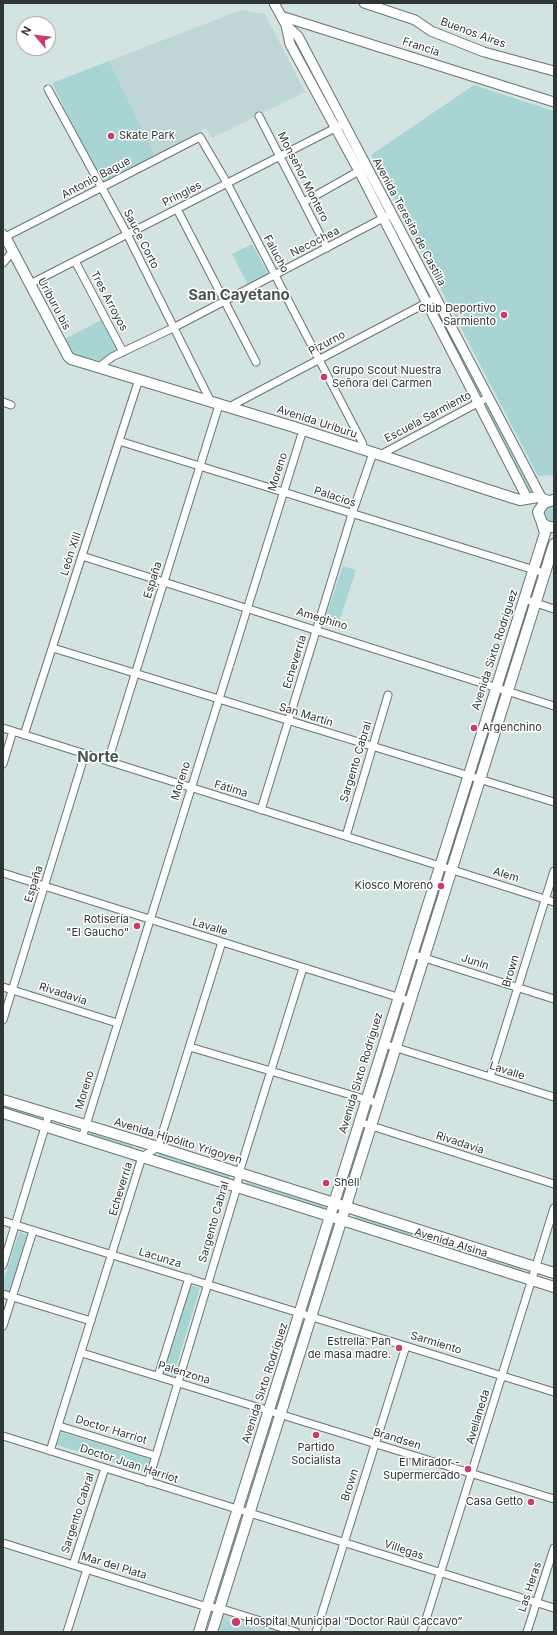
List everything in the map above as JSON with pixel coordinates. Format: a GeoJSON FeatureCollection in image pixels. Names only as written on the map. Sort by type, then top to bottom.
{"type":"FeatureCollection","features":[{"type":"Feature","properties":{"kind":"main road","name":"Uriburu bis"},"geometry":{"type":"LineString","coordinates":[[4,236],[68,356],[71,359],[99,367]]}},
{"type":"Feature","properties":{"kind":"main road","name":"Avenida Uriburu"},"geometry":{"type":"LineString","coordinates":[[99,367],[303,430],[513,498],[520,500],[527,498]]}},
{"type":"Feature","properties":{"kind":"main road"},"geometry":{"type":"LineString","coordinates":[[527,498],[547,499]]}},
{"type":"Feature","properties":{"kind":"main road","name":"Avenida Teresita de Castilla"},"geometry":{"type":"LineString","coordinates":[[527,498],[541,521]]}},
{"type":"Feature","properties":{"kind":"main road"},"geometry":{"type":"LineString","coordinates":[[547,499],[539,508],[541,521],[548,527],[554,527]]}},
{"type":"Feature","properties":{"kind":"main road","name":"Avenida Sixto Rodríguez"},"geometry":{"type":"LineString","coordinates":[[199,1632],[467,775],[545,533],[541,521]]}},
{"type":"Feature","properties":{"kind":"main road"},"geometry":{"type":"LineString","coordinates":[[212,1632],[248,1512],[554,544]]}},
{"type":"Feature","properties":{"kind":"main road","name":"Avenida Hipólito Yrigoyen"},"geometry":{"type":"LineString","coordinates":[[3,1100],[158,1147],[345,1208]]}},
{"type":"Feature","properties":{"kind":"main road"},"geometry":{"type":"LineString","coordinates":[[3,1113],[341,1221]]}},
{"type":"Feature","properties":{"kind":"main road","name":"Avenida Alsina"},"geometry":{"type":"LineString","coordinates":[[345,1208],[554,1273]]}},
{"type":"Feature","properties":{"kind":"main road","name":"Avenida Alsina"},"geometry":{"type":"LineString","coordinates":[[341,1221],[554,1287]]}},
{"type":"Feature","properties":{"kind":"main road"},"geometry":{"type":"LineString","coordinates":[[440,1252],[444,1239]]}},
{"type":"Feature","properties":{"kind":"street","name":"Avenida Teresita de Castilla"},"geometry":{"type":"LineString","coordinates":[[274,3],[286,26],[298,36],[359,171],[383,220],[547,499]]}},
{"type":"Feature","properties":{"kind":"street","name":"Buenos Aires"},"geometry":{"type":"LineString","coordinates":[[364,3],[415,20],[431,30],[484,52],[554,71]]}},
{"type":"Feature","properties":{"kind":"street","name":"Francia"},"geometry":{"type":"LineString","coordinates":[[281,16],[554,102]]}},
{"type":"Feature","properties":{"kind":"street","name":"Sauce Corto"},"geometry":{"type":"LineString","coordinates":[[48,89],[127,234],[173,328],[215,403]]}},
{"type":"Feature","properties":{"kind":"street","name":"Monseñor Montero"},"geometry":{"type":"LineString","coordinates":[[259,116],[327,248]]}},
{"type":"Feature","properties":{"kind":"street","name":"Avenida Teresita de Castilla"},"geometry":{"type":"LineString","coordinates":[[339,126],[391,214],[478,402],[527,498]]}},
{"type":"Feature","properties":{"kind":"street","name":"Pringles"},"geometry":{"type":"LineString","coordinates":[[30,284],[339,126]]}},
{"type":"Feature","properties":{"kind":"street","name":"Antonio Bague"},"geometry":{"type":"LineString","coordinates":[[4,236],[101,188],[197,137]]}},
{"type":"Feature","properties":{"kind":"street","name":"Falucho"},"geometry":{"type":"LineString","coordinates":[[197,137],[202,139],[227,184],[362,442],[372,453]]}},
{"type":"Feature","properties":{"kind":"street"},"geometry":{"type":"LineString","coordinates":[[304,202],[359,171]]}},
{"type":"Feature","properties":{"kind":"street"},"geometry":{"type":"LineString","coordinates":[[177,209],[256,362]]}},
{"type":"Feature","properties":{"kind":"street","name":"Necochea"},"geometry":{"type":"LineString","coordinates":[[99,367],[123,352],[173,328],[224,300],[383,220],[391,214]]}},
{"type":"Feature","properties":{"kind":"street"},"geometry":{"type":"LineString","coordinates":[[3,263],[13,251]]}},
{"type":"Feature","properties":{"kind":"street","name":"Tres Arroyos"},"geometry":{"type":"LineString","coordinates":[[75,261],[123,352]]}},
{"type":"Feature","properties":{"kind":"street","name":"Pizurno"},"geometry":{"type":"LineString","coordinates":[[229,407],[431,300]]}},
{"type":"Feature","properties":{"kind":"street","name":"León XIII"},"geometry":{"type":"LineString","coordinates":[[24,735],[139,379]]}},
{"type":"Feature","properties":{"kind":"street","name":"Escuela Sarmiento"},"geometry":{"type":"LineString","coordinates":[[372,453],[487,398]]}},
{"type":"Feature","properties":{"kind":"street"},"geometry":{"type":"LineString","coordinates":[[3,402],[11,405]]}},
{"type":"Feature","properties":{"kind":"street","name":"España"},"geometry":{"type":"LineString","coordinates":[[108,761],[200,466],[215,403]]}},
{"type":"Feature","properties":{"kind":"street","name":"Moreno"},"geometry":{"type":"LineString","coordinates":[[82,1138],[149,919],[303,430]]}},
{"type":"Feature","properties":{"kind":"street","name":"Palacios"},"geometry":{"type":"LineString","coordinates":[[119,441],[544,574]]}},
{"type":"Feature","properties":{"kind":"street","name":"Echeverría"},"geometry":{"type":"LineString","coordinates":[[261,810],[372,453]]}},
{"type":"Feature","properties":{"kind":"street","name":"Ameghino"},"geometry":{"type":"LineString","coordinates":[[82,556],[317,629],[554,706]]}},
{"type":"Feature","properties":{"kind":"street"},"geometry":{"type":"LineString","coordinates":[[524,599],[554,609]]}},
{"type":"Feature","properties":{"kind":"street","name":"San Martín"},"geometry":{"type":"LineString","coordinates":[[53,648],[554,802]]}},
{"type":"Feature","properties":{"kind":"street","name":"Sargento Cabral"},"geometry":{"type":"LineString","coordinates":[[346,836],[388,695]]}},
{"type":"Feature","properties":{"kind":"street","name":"Fátima"},"geometry":{"type":"LineString","coordinates":[[3,728],[190,788],[452,869]]}},
{"type":"Feature","properties":{"kind":"street"},"geometry":{"type":"LineString","coordinates":[[3,764],[13,731]]}},
{"type":"Feature","properties":{"kind":"street","name":"España"},"geometry":{"type":"LineString","coordinates":[[3,1020],[85,754]]}},
{"type":"Feature","properties":{"kind":"street","name":"Alem"},"geometry":{"type":"LineString","coordinates":[[452,869],[554,902]]}},
{"type":"Feature","properties":{"kind":"street","name":"Brown"},"geometry":{"type":"LineString","coordinates":[[490,1077],[554,871]]}},
{"type":"Feature","properties":{"kind":"street","name":"Lavalle"},"geometry":{"type":"LineString","coordinates":[[3,873],[398,998],[410,1000]]}},
{"type":"Feature","properties":{"kind":"street"},"geometry":{"type":"LineString","coordinates":[[158,1147],[222,942]]}},
{"type":"Feature","properties":{"kind":"street","name":"Junín"},"geometry":{"type":"LineString","coordinates":[[412,954],[554,999]]}},
{"type":"Feature","properties":{"kind":"street","name":"Sargento Cabral"},"geometry":{"type":"LineString","coordinates":[[148,1482],[237,1187],[239,1173],[272,1071],[302,968]]}},
{"type":"Feature","properties":{"kind":"street","name":"Rivadavia"},"geometry":{"type":"LineString","coordinates":[[3,986],[117,1023]]}},
{"type":"Feature","properties":{"kind":"street","name":"Lavalle"},"geometry":{"type":"LineString","coordinates":[[384,1044],[554,1097]]}},
{"type":"Feature","properties":{"kind":"street"},"geometry":{"type":"LineString","coordinates":[[190,1047],[378,1103]]}},
{"type":"Feature","properties":{"kind":"street"},"geometry":{"type":"LineString","coordinates":[[3,1265],[49,1114]]}},
{"type":"Feature","properties":{"kind":"street","name":"Rivadavia"},"geometry":{"type":"LineString","coordinates":[[359,1122],[554,1184]]}},
{"type":"Feature","properties":{"kind":"street","name":"Echeverría"},"geometry":{"type":"LineString","coordinates":[[50,1450],[59,1426],[142,1157],[158,1147]]}},
{"type":"Feature","properties":{"kind":"street","name":"Avellaneda"},"geometry":{"type":"LineString","coordinates":[[422,1632],[554,1208]]}},
{"type":"Feature","properties":{"kind":"street","name":"Lacunza"},"geometry":{"type":"LineString","coordinates":[[3,1221],[311,1316]]}},
{"type":"Feature","properties":{"kind":"street"},"geometry":{"type":"LineString","coordinates":[[3,1326],[33,1231]]}},
{"type":"Feature","properties":{"kind":"street"},"geometry":{"type":"LineString","coordinates":[[158,1376],[188,1278]]}},
{"type":"Feature","properties":{"kind":"street"},"geometry":{"type":"LineString","coordinates":[[3,1294],[91,1321]]}},
{"type":"Feature","properties":{"kind":"street","name":"Sarmiento"},"geometry":{"type":"LineString","coordinates":[[311,1316],[554,1392]]}},
{"type":"Feature","properties":{"kind":"street","name":"Brown"},"geometry":{"type":"LineString","coordinates":[[316,1632],[343,1542],[406,1346]]}},
{"type":"Feature","properties":{"kind":"street","name":"Palenzona"},"geometry":{"type":"LineString","coordinates":[[82,1352],[280,1414]]}},
{"type":"Feature","properties":{"kind":"street","name":"Brandsen"},"geometry":{"type":"LineString","coordinates":[[280,1414],[554,1500]]}},
{"type":"Feature","properties":{"kind":"street","name":"Doctor Harriot"},"geometry":{"type":"LineString","coordinates":[[59,1426],[156,1456]]}},
{"type":"Feature","properties":{"kind":"street","name":"Doctor Juan Harriot"},"geometry":{"type":"LineString","coordinates":[[3,1436],[237,1510],[248,1512]]}},
{"type":"Feature","properties":{"kind":"street","name":"Sargento Cabral"},"geometry":{"type":"LineString","coordinates":[[73,1565],[105,1468]]}},
{"type":"Feature","properties":{"kind":"street","name":"Villegas"},"geometry":{"type":"LineString","coordinates":[[248,1512],[554,1608]]}},
{"type":"Feature","properties":{"kind":"street","name":"Mar del Plata"},"geometry":{"type":"LineString","coordinates":[[3,1543],[207,1607],[219,1608],[296,1632]]}},
{"type":"Feature","properties":{"kind":"street","name":"Las Heras"},"geometry":{"type":"LineString","coordinates":[[527,1632],[554,1548]]}},
{"type":"Feature","properties":{"kind":"street"},"geometry":{"type":"LineString","coordinates":[[67,1632],[87,1569]]}},
{"type":"Feature","properties":{"kind":"shaded area"},"geometry":{"type":"Polygon","coordinates":[[[241,10],[265,14],[305,92],[212,138],[206,128],[155,155],[109,61],[241,10]]]}},
{"type":"Feature","properties":{"kind":"shaded area"},"geometry":{"type":"Polygon","coordinates":[[[109,61],[155,155],[102,184],[52,83],[109,61]]]}},
{"type":"Feature","properties":{"kind":"shaded area","name":"Club Deportivo Sarmiento"},"geometry":{"type":"Polygon","coordinates":[[[474,85],[554,111],[554,475],[538,476],[371,155],[474,85]]]}},
{"type":"Feature","properties":{"kind":"shaded area"},"geometry":{"type":"Polygon","coordinates":[[[252,244],[268,274],[248,285],[232,254],[252,244]]]}},
{"type":"Feature","properties":{"kind":"shaded area"},"geometry":{"type":"Polygon","coordinates":[[[435,307],[480,393],[478,394],[433,308],[435,307]]]}},
{"type":"Feature","properties":{"kind":"shaded area"},"geometry":{"type":"Polygon","coordinates":[[[101,320],[118,352],[102,361],[74,356],[63,340],[101,320]]]}},
{"type":"Feature","properties":{"kind":"shaded area"},"geometry":{"type":"Polygon","coordinates":[[[487,406],[528,483],[532,486],[536,495],[528,495],[525,485],[485,407],[487,406]]]}},
{"type":"Feature","properties":{"kind":"shaded area"},"geometry":{"type":"Polygon","coordinates":[[[554,503],[554,523],[546,521],[542,509],[554,503]]]}},
{"type":"Feature","properties":{"kind":"shaded area"},"geometry":{"type":"Polygon","coordinates":[[[343,566],[356,570],[337,628],[323,624],[343,566]]]}},
{"type":"Feature","properties":{"kind":"shaded area"},"geometry":{"type":"Polygon","coordinates":[[[468,788],[474,789],[452,861],[446,859],[468,788]]]}},
{"type":"Feature","properties":{"kind":"shaded area"},"geometry":{"type":"Polygon","coordinates":[[[440,877],[446,879],[424,949],[418,947],[440,877]]]}},
{"type":"Feature","properties":{"kind":"shaded area"},"geometry":{"type":"Polygon","coordinates":[[[3,1105],[41,1117],[39,1121],[3,1110],[3,1105]]]}},
{"type":"Feature","properties":{"kind":"shaded area"},"geometry":{"type":"Polygon","coordinates":[[[90,1132],[133,1146],[132,1150],[88,1136],[90,1132]]]}},
{"type":"Feature","properties":{"kind":"shaded area"},"geometry":{"type":"Polygon","coordinates":[[[358,1135],[364,1137],[343,1202],[337,1200],[358,1135]]]}},
{"type":"Feature","properties":{"kind":"shaded area"},"geometry":{"type":"Polygon","coordinates":[[[159,1153],[230,1176],[228,1180],[158,1158],[159,1153]]]}},
{"type":"Feature","properties":{"kind":"shaded area"},"geometry":{"type":"Polygon","coordinates":[[[247,1182],[325,1206],[324,1210],[246,1186],[247,1182]]]}},
{"type":"Feature","properties":{"kind":"shaded area"},"geometry":{"type":"Polygon","coordinates":[[[356,1215],[433,1239],[432,1243],[354,1219],[356,1215]]]}},
{"type":"Feature","properties":{"kind":"shaded area"},"geometry":{"type":"Polygon","coordinates":[[[331,1224],[337,1226],[311,1309],[304,1307],[331,1224]]]}},
{"type":"Feature","properties":{"kind":"shaded area"},"geometry":{"type":"Polygon","coordinates":[[[19,1232],[28,1235],[10,1292],[3,1290],[3,1282],[19,1232]]]}},
{"type":"Feature","properties":{"kind":"shaded area"},"geometry":{"type":"Polygon","coordinates":[[[451,1245],[522,1268],[521,1272],[450,1250],[451,1245]]]}},
{"type":"Feature","properties":{"kind":"shaded area"},"geometry":{"type":"Polygon","coordinates":[[[189,1285],[200,1288],[173,1377],[162,1374],[189,1285]]]}},
{"type":"Feature","properties":{"kind":"shaded area"},"geometry":{"type":"Polygon","coordinates":[[[300,1322],[306,1323],[280,1406],[273,1404],[300,1322]]]}},
{"type":"Feature","properties":{"kind":"shaded area"},"geometry":{"type":"Polygon","coordinates":[[[268,1422],[275,1424],[250,1503],[244,1501],[268,1422]]]}},
{"type":"Feature","properties":{"kind":"shaded area"},"geometry":{"type":"Polygon","coordinates":[[[61,1432],[150,1459],[146,1472],[57,1445],[61,1432]]]}},
{"type":"Feature","properties":{"kind":"shaded area"},"geometry":{"type":"Polygon","coordinates":[[[238,1520],[244,1522],[218,1602],[212,1600],[238,1520]]]}},
{"type":"Feature","properties":{"kind":"shaded area","name":"Hospital Municipal “Doctor Raúl Caccavo”"},"geometry":{"type":"Polygon","coordinates":[[[221,1611],[286,1632],[215,1632],[221,1611]]]}},
{"type":"Feature","properties":{"kind":"shaded area"},"geometry":{"type":"Polygon","coordinates":[[[224,1619],[253,1629],[252,1632],[220,1632],[224,1619]]]}},
{"type":"Feature","properties":{"kind":"place","name":"Skate Park"},"geometry":{"type":"Point","coordinates":[111,136]}},
{"type":"Feature","properties":{"kind":"place","name":"Club Deportivo Sarmiento"},"geometry":{"type":"Point","coordinates":[504,315]}},
{"type":"Feature","properties":{"kind":"place","name":"Grupo Scout Nuestra Señora del Carmen"},"geometry":{"type":"Point","coordinates":[324,377]}},
{"type":"Feature","properties":{"kind":"place","name":"Argenchino"},"geometry":{"type":"Point","coordinates":[474,728]}},
{"type":"Feature","properties":{"kind":"place","name":"Kiosco Moreno"},"geometry":{"type":"Point","coordinates":[441,886]}},
{"type":"Feature","properties":{"kind":"place","name":"Rotisería \"El Gaucho\""},"geometry":{"type":"Point","coordinates":[137,926]}},
{"type":"Feature","properties":{"kind":"place","name":"Shell"},"geometry":{"type":"Point","coordinates":[326,1183]}},
{"type":"Feature","properties":{"kind":"place","name":"Estrella. Pan de masa madre."},"geometry":{"type":"Point","coordinates":[399,1348]}},
{"type":"Feature","properties":{"kind":"place","name":"Partido Socialista"},"geometry":{"type":"Point","coordinates":[316,1435]}},
{"type":"Feature","properties":{"kind":"place","name":"El Mirador - Supermercado"},"geometry":{"type":"Point","coordinates":[468,1469]}},
{"type":"Feature","properties":{"kind":"place","name":"Casa Getto"},"geometry":{"type":"Point","coordinates":[531,1502]}},
{"type":"Feature","properties":{"kind":"place","name":"Hospital Municipal “Doctor Raúl Caccavo”"},"geometry":{"type":"Point","coordinates":[236,1622]}},
{"type":"Feature","properties":{"kind":"district","name":"San Cayetano"},"geometry":{"type":"Point","coordinates":[239,295]}},
{"type":"Feature","properties":{"kind":"district","name":"Norte"},"geometry":{"type":"Point","coordinates":[98,757]}}]}
